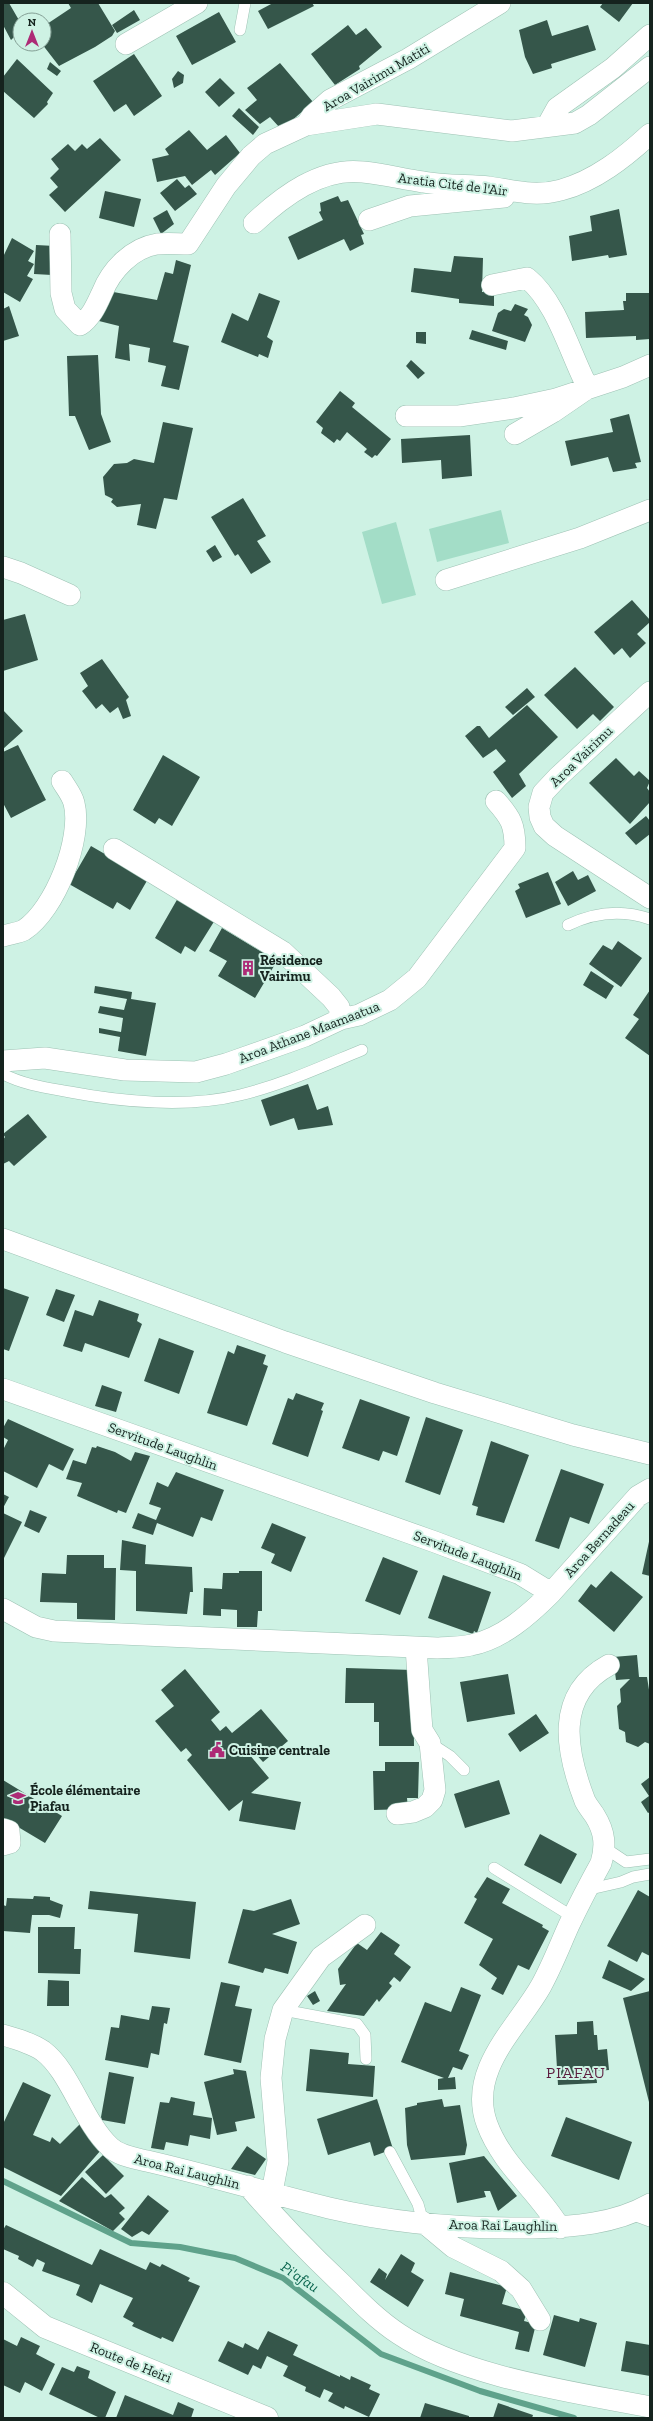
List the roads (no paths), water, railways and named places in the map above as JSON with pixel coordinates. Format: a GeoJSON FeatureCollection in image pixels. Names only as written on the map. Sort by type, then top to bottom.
{"type":"FeatureCollection","features":[{"type":"Feature","properties":{"kind":"main road","name":"Route de Heiri"},"geometry":{"type":"LineString","coordinates":[[3,2293],[7,2298],[45,2327],[267,2418]]}},
{"type":"Feature","properties":{"kind":"street"},"geometry":{"type":"LineString","coordinates":[[126,44],[197,3]]}},
{"type":"Feature","properties":{"kind":"street","name":"Aroa Vairimu Matiti"},"geometry":{"type":"LineString","coordinates":[[60,234],[61,293],[65,309],[80,325],[87,320],[98,303],[108,280],[129,256],[156,244],[188,244],[226,186],[251,156],[265,144],[306,125],[312,116],[330,100],[408,59],[500,3]]}},
{"type":"Feature","properties":{"kind":"street"},"geometry":{"type":"LineString","coordinates":[[547,126],[557,108],[584,91],[650,35]]}},
{"type":"Feature","properties":{"kind":"street"},"geometry":{"type":"LineString","coordinates":[[306,125],[377,114],[512,131],[575,123],[589,115],[650,67]]}},
{"type":"Feature","properties":{"kind":"street","name":"Aratia Cité de l'Air"},"geometry":{"type":"LineString","coordinates":[[254,223],[275,204],[299,188],[320,178],[342,172],[362,171],[424,183],[479,186],[520,194],[538,195],[562,190],[587,180],[612,165],[650,134]]}},
{"type":"Feature","properties":{"kind":"street"},"geometry":{"type":"LineString","coordinates":[[369,220],[410,206],[500,198],[520,194]]}},
{"type":"Feature","properties":{"kind":"street"},"geometry":{"type":"LineString","coordinates":[[492,285],[527,278],[537,286],[547,301],[588,388]]}},
{"type":"Feature","properties":{"kind":"street"},"geometry":{"type":"LineString","coordinates":[[406,416],[459,416],[556,399],[623,377],[650,365]]}},
{"type":"Feature","properties":{"kind":"street"},"geometry":{"type":"LineString","coordinates":[[515,434],[553,412],[588,388]]}},
{"type":"Feature","properties":{"kind":"street"},"geometry":{"type":"LineString","coordinates":[[446,580],[573,540],[650,510]]}},
{"type":"Feature","properties":{"kind":"street"},"geometry":{"type":"LineString","coordinates":[[3,567],[21,573],[70,595]]}},
{"type":"Feature","properties":{"kind":"street","name":"Aroa Vairimu"},"geometry":{"type":"LineString","coordinates":[[650,692],[558,777],[543,793],[539,807],[540,816],[544,826],[555,836],[650,898]]}},
{"type":"Feature","properties":{"kind":"street"},"geometry":{"type":"LineString","coordinates":[[3,936],[23,930],[40,916],[59,886],[75,827],[74,803],[62,781]]}},
{"type":"Feature","properties":{"kind":"street","name":"Aroa Athane Maamaatua"},"geometry":{"type":"LineString","coordinates":[[3,1061],[45,1058],[125,1070],[196,1072],[262,1051],[341,1019],[359,1014],[390,1000],[417,978],[515,848],[515,830],[509,816],[496,801]]}},
{"type":"Feature","properties":{"kind":"street"},"geometry":{"type":"LineString","coordinates":[[114,849],[283,952],[332,997],[339,1007],[341,1019]]}},
{"type":"Feature","properties":{"kind":"street"},"geometry":{"type":"LineString","coordinates":[[3,1239],[285,1342],[434,1392],[573,1435],[650,1454]]}},
{"type":"Feature","properties":{"kind":"street","name":"Servitude Laughlin"},"geometry":{"type":"LineString","coordinates":[[3,1389],[520,1574],[551,1593]]}},
{"type":"Feature","properties":{"kind":"street","name":"Aroa Bernadeau"},"geometry":{"type":"LineString","coordinates":[[551,1593],[638,1496],[650,1489]]}},
{"type":"Feature","properties":{"kind":"street"},"geometry":{"type":"LineString","coordinates":[[3,1609],[36,1627],[54,1631],[416,1648],[472,1645],[501,1634],[532,1612],[551,1593]]}},
{"type":"Feature","properties":{"kind":"street"},"geometry":{"type":"LineString","coordinates":[[397,1814],[413,1812],[425,1807],[432,1800],[436,1777],[430,1743],[422,1730],[416,1648]]}},
{"type":"Feature","properties":{"kind":"street"},"geometry":{"type":"LineString","coordinates":[[560,2228],[547,2206],[520,2178],[498,2147],[486,2123],[483,2101],[485,2080],[494,2057],[512,2026],[541,1986],[605,1848],[604,1837],[596,1818],[586,1804],[577,1778],[570,1754],[568,1726],[573,1704],[584,1684],[595,1672],[609,1665]]}},
{"type":"Feature","properties":{"kind":"street"},"geometry":{"type":"LineString","coordinates":[[3,1829],[9,1831],[10,1842],[3,1845]]}},
{"type":"Feature","properties":{"kind":"street"},"geometry":{"type":"LineString","coordinates":[[272,2192],[278,2161],[271,2078],[275,2039],[283,2010],[321,1957],[365,1925]]}},
{"type":"Feature","properties":{"kind":"street","name":"Aroa Rai Laughlin"},"geometry":{"type":"LineString","coordinates":[[3,2035],[24,2041],[44,2052],[59,2070],[97,2131],[111,2148],[125,2155],[330,2208],[423,2222],[465,2226],[560,2228],[645,2211]]}},
{"type":"Feature","properties":{"kind":"street"},"geometry":{"type":"LineString","coordinates":[[248,2186],[288,2233],[360,2301],[398,2334],[437,2355],[495,2374],[650,2407]]}},
{"type":"Feature","properties":{"kind":"street","name":"Aroa Rai Laughlin"},"geometry":{"type":"LineString","coordinates":[[423,2222],[453,2246],[501,2271],[521,2289],[540,2320]]}},
{"type":"Feature","properties":{"kind":"lane"},"geometry":{"type":"LineString","coordinates":[[240,30],[244,3]]}},
{"type":"Feature","properties":{"kind":"lane"},"geometry":{"type":"LineString","coordinates":[[568,925],[593,915],[609,912],[625,912],[650,919]]}},
{"type":"Feature","properties":{"kind":"lane"},"geometry":{"type":"LineString","coordinates":[[3,1074],[23,1083],[89,1096],[191,1102],[240,1095],[298,1076],[362,1050]]}},
{"type":"Feature","properties":{"kind":"lane"},"geometry":{"type":"LineString","coordinates":[[430,1743],[450,1756],[464,1770]]}},
{"type":"Feature","properties":{"kind":"lane"},"geometry":{"type":"LineString","coordinates":[[605,1848],[626,1862],[650,1859]]}},
{"type":"Feature","properties":{"kind":"lane"},"geometry":{"type":"LineString","coordinates":[[494,1868],[573,1917]]}},
{"type":"Feature","properties":{"kind":"lane"},"geometry":{"type":"LineString","coordinates":[[586,1890],[621,1882],[633,1877],[650,1874]]}},
{"type":"Feature","properties":{"kind":"lane"},"geometry":{"type":"LineString","coordinates":[[283,2010],[357,2024],[366,2035],[366,2059]]}},
{"type":"Feature","properties":{"kind":"lane"},"geometry":{"type":"LineString","coordinates":[[390,2152],[418,2204],[423,2222]]}},
{"type":"Feature","properties":{"kind":"waterway","name":"Pi'afau"},"geometry":{"type":"LineString","coordinates":[[3,2181],[131,2243],[180,2247],[235,2258],[283,2278],[381,2354],[480,2391],[574,2418]]}},
{"type":"Feature","properties":{"kind":"place","name":"Résidence Vairimu"},"geometry":{"type":"Point","coordinates":[248,968]}},
{"type":"Feature","properties":{"kind":"place","name":"Cuisine centrale"},"geometry":{"type":"Point","coordinates":[217,1750]}},
{"type":"Feature","properties":{"kind":"place","name":"École élémentaire Piafau"},"geometry":{"type":"Point","coordinates":[18,1798]}},
{"type":"Feature","properties":{"kind":"district","name":"PIAFAU"},"geometry":{"type":"Point","coordinates":[576,2072]}}]}
